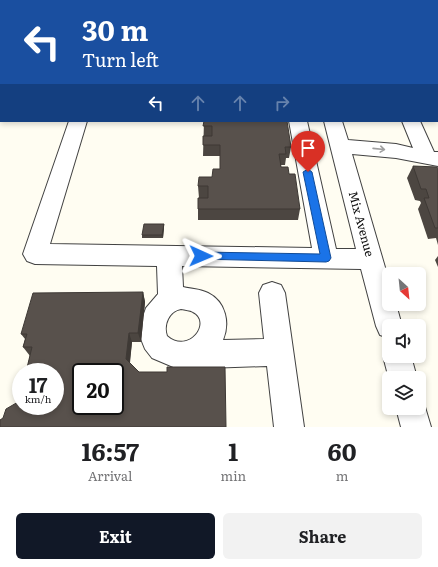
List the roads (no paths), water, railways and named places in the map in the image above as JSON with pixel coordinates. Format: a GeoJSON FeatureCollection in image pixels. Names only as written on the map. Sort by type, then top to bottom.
{"type":"FeatureCollection","features":[{"type":"Feature","properties":{"kind":"street"},"geometry":{"type":"LineString","coordinates":[[78,122],[35,254],[371,259]]}},
{"type":"Feature","properties":{"kind":"street"},"geometry":{"type":"LineString","coordinates":[[298,122],[326,258]]}},
{"type":"Feature","properties":{"kind":"street","name":"Mix Avenue"},"geometry":{"type":"LineString","coordinates":[[334,122],[387,319]]}},
{"type":"Feature","properties":{"kind":"street"},"geometry":{"type":"LineString","coordinates":[[412,122],[432,158]]}},
{"type":"Feature","properties":{"kind":"street"},"geometry":{"type":"LineString","coordinates":[[340,146],[396,151],[432,158]]}},
{"type":"Feature","properties":{"kind":"street"},"geometry":{"type":"LineString","coordinates":[[169,256],[171,300]]}},
{"type":"Feature","properties":{"kind":"street"},"geometry":{"type":"LineString","coordinates":[[272,293],[288,427]]}},
{"type":"Feature","properties":{"kind":"street"},"geometry":{"type":"LineString","coordinates":[[192,354],[202,349],[209,341],[213,332],[214,323],[212,314],[203,304],[190,298],[171,300],[162,306],[156,313],[152,322],[152,332],[155,341],[161,349],[170,354],[181,355],[279,352]]}},
{"type":"Feature","properties":{"kind":"street"},"geometry":{"type":"LineString","coordinates":[[413,415],[416,427]]}}]}
